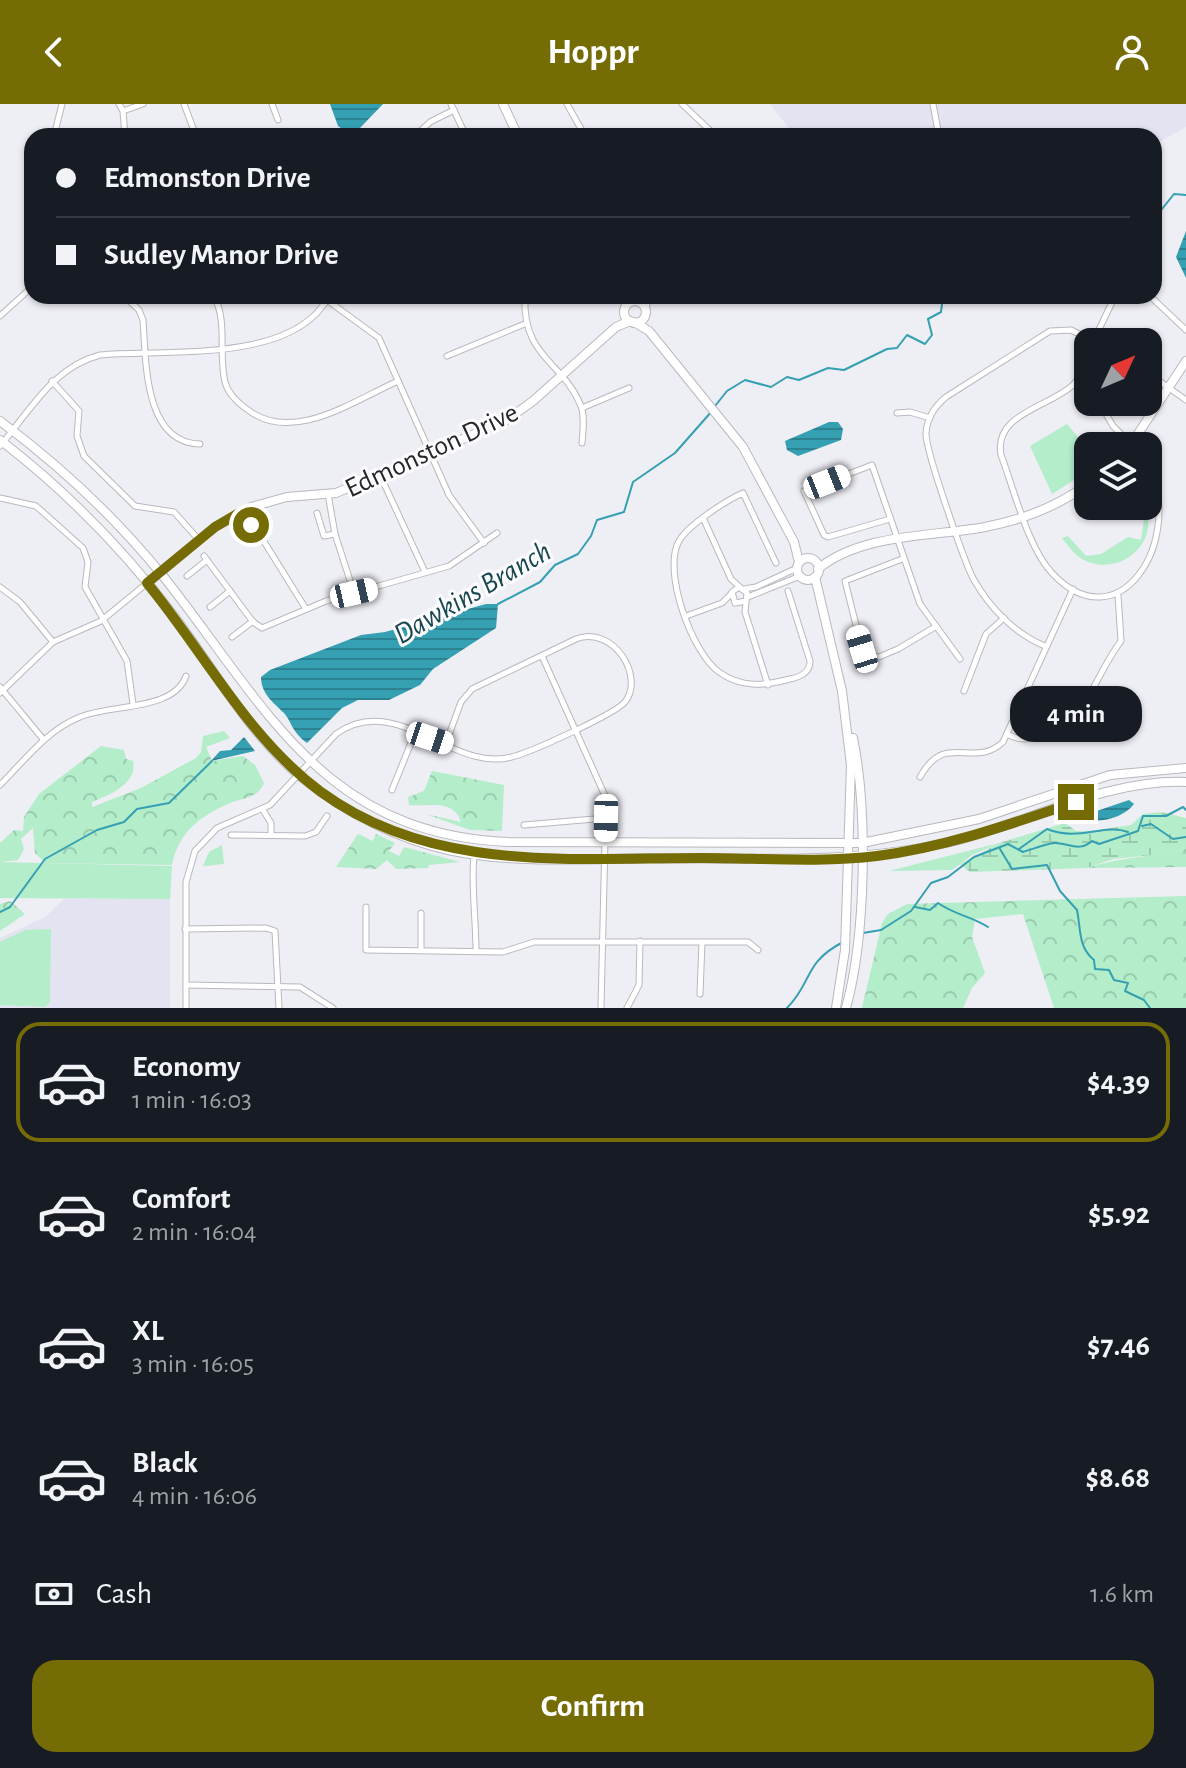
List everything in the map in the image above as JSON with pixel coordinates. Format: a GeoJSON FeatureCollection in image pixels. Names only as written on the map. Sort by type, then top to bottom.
{"type":"FeatureCollection","features":[{"type":"Feature","properties":{"kind":"main road"},"geometry":{"type":"LineString","coordinates":[[503,104],[514,128]]}},
{"type":"Feature","properties":{"kind":"main road"},"geometry":{"type":"LineString","coordinates":[[622,304],[632,322],[649,331]]}},
{"type":"Feature","properties":{"kind":"main road"},"geometry":{"type":"LineString","coordinates":[[635,304],[640,307],[649,331],[727,425],[794,542],[814,566],[820,607],[862,791],[856,945],[846,1008]]}},
{"type":"Feature","properties":{"kind":"main road"},"geometry":{"type":"LineString","coordinates":[[624,311],[640,307]]}},
{"type":"Feature","properties":{"kind":"main road","name":"Edmonston Drive"},"geometry":{"type":"LineString","coordinates":[[616,327],[632,322],[640,307]]}},
{"type":"Feature","properties":{"kind":"main road","name":"Edmonston Drive"},"geometry":{"type":"LineString","coordinates":[[147,583],[199,540],[244,510],[287,497],[328,494],[505,421],[616,327],[624,311]]}},
{"type":"Feature","properties":{"kind":"main road"},"geometry":{"type":"LineString","coordinates":[[1140,432],[1186,361]]}},
{"type":"Feature","properties":{"kind":"main road"},"geometry":{"type":"LineString","coordinates":[[0,421],[75,483],[160,572],[260,708],[309,763],[369,804],[436,833],[483,841],[862,843],[979,819],[1110,775],[1186,768]]}},
{"type":"Feature","properties":{"kind":"main road"},"geometry":{"type":"LineString","coordinates":[[1,443],[81,511],[147,583],[257,730],[298,774],[374,824],[446,850],[474,854],[605,858],[861,857],[955,841],[1127,787],[1186,782]]}},
{"type":"Feature","properties":{"kind":"main road"},"geometry":{"type":"LineString","coordinates":[[800,571],[896,540],[1024,516],[1074,491]]}},
{"type":"Feature","properties":{"kind":"main road"},"geometry":{"type":"LineString","coordinates":[[794,542],[800,571],[820,607]]}},
{"type":"Feature","properties":{"kind":"main road"},"geometry":{"type":"LineString","coordinates":[[800,571],[814,566]]}},
{"type":"Feature","properties":{"kind":"main road"},"geometry":{"type":"LineString","coordinates":[[836,1008],[845,950],[851,780],[847,718]]}},
{"type":"Feature","properties":{"kind":"street"},"geometry":{"type":"LineString","coordinates":[[56,128],[62,104]]}},
{"type":"Feature","properties":{"kind":"street"},"geometry":{"type":"LineString","coordinates":[[119,104],[124,128]]}},
{"type":"Feature","properties":{"kind":"street"},"geometry":{"type":"LineString","coordinates":[[123,111],[143,104]]}},
{"type":"Feature","properties":{"kind":"street"},"geometry":{"type":"LineString","coordinates":[[184,104],[193,128]]}},
{"type":"Feature","properties":{"kind":"street"},"geometry":{"type":"LineString","coordinates":[[272,104],[278,120]]}},
{"type":"Feature","properties":{"kind":"street"},"geometry":{"type":"LineString","coordinates":[[567,104],[580,128]]}},
{"type":"Feature","properties":{"kind":"street"},"geometry":{"type":"LineString","coordinates":[[682,104],[708,128]]}},
{"type":"Feature","properties":{"kind":"street"},"geometry":{"type":"LineString","coordinates":[[933,104],[938,128]]}},
{"type":"Feature","properties":{"kind":"street"},"geometry":{"type":"LineString","coordinates":[[424,128],[452,107],[462,128]]}},
{"type":"Feature","properties":{"kind":"street"},"geometry":{"type":"LineString","coordinates":[[0,316],[24,294]]}},
{"type":"Feature","properties":{"kind":"street"},"geometry":{"type":"LineString","coordinates":[[130,304],[143,320],[150,398],[162,420],[179,437],[200,444]]}},
{"type":"Feature","properties":{"kind":"street"},"geometry":{"type":"LineString","coordinates":[[218,304],[228,390],[247,410],[273,423],[287,425],[313,419],[398,381]]}},
{"type":"Feature","properties":{"kind":"street"},"geometry":{"type":"LineString","coordinates":[[1,443],[52,381],[88,358],[259,345],[289,336],[314,318],[324,304]]}},
{"type":"Feature","properties":{"kind":"street"},"geometry":{"type":"LineString","coordinates":[[336,304],[379,338],[449,495],[484,543]]}},
{"type":"Feature","properties":{"kind":"street"},"geometry":{"type":"LineString","coordinates":[[526,304],[527,323],[536,348],[582,408],[582,443]]}},
{"type":"Feature","properties":{"kind":"street"},"geometry":{"type":"LineString","coordinates":[[640,307],[643,304]]}},
{"type":"Feature","properties":{"kind":"street"},"geometry":{"type":"LineString","coordinates":[[1100,328],[1111,304]]}},
{"type":"Feature","properties":{"kind":"street"},"geometry":{"type":"LineString","coordinates":[[1158,304],[1186,330]]}},
{"type":"Feature","properties":{"kind":"street"},"geometry":{"type":"LineString","coordinates":[[447,356],[527,323]]}},
{"type":"Feature","properties":{"kind":"street"},"geometry":{"type":"LineString","coordinates":[[1045,646],[1013,628],[974,581],[926,444],[930,418],[946,397],[1050,331],[1074,332]]}},
{"type":"Feature","properties":{"kind":"street"},"geometry":{"type":"LineString","coordinates":[[52,381],[79,411],[77,436],[84,456],[129,502],[141,509],[174,512],[199,540]]}},
{"type":"Feature","properties":{"kind":"street"},"geometry":{"type":"LineString","coordinates":[[1074,383],[1011,423],[1001,436],[1001,455],[1044,564],[1073,589],[1090,594],[1118,595],[1140,587]]}},
{"type":"Feature","properties":{"kind":"street"},"geometry":{"type":"LineString","coordinates":[[1162,383],[1186,400]]}},
{"type":"Feature","properties":{"kind":"street"},"geometry":{"type":"LineString","coordinates":[[582,408],[629,388]]}},
{"type":"Feature","properties":{"kind":"street"},"geometry":{"type":"LineString","coordinates":[[897,413],[910,412],[930,418]]}},
{"type":"Feature","properties":{"kind":"street"},"geometry":{"type":"LineString","coordinates":[[890,519],[828,537],[824,535],[804,491],[872,465],[920,604],[960,659]]}},
{"type":"Feature","properties":{"kind":"street"},"geometry":{"type":"LineString","coordinates":[[380,475],[425,572]]}},
{"type":"Feature","properties":{"kind":"street"},"geometry":{"type":"LineString","coordinates":[[776,563],[743,493],[729,499],[679,541],[674,560],[676,590],[700,651],[718,671],[751,685],[768,685],[800,676],[810,668],[788,591]]}},
{"type":"Feature","properties":{"kind":"street"},"geometry":{"type":"LineString","coordinates":[[328,494],[335,534],[354,593]]}},
{"type":"Feature","properties":{"kind":"street"},"geometry":{"type":"LineString","coordinates":[[0,498],[29,502],[76,538],[86,555],[85,587],[127,661],[133,704]]}},
{"type":"Feature","properties":{"kind":"street"},"geometry":{"type":"LineString","coordinates":[[244,510],[306,609]]}},
{"type":"Feature","properties":{"kind":"street"},"geometry":{"type":"LineString","coordinates":[[317,513],[320,533],[324,536],[335,534]]}},
{"type":"Feature","properties":{"kind":"street"},"geometry":{"type":"LineString","coordinates":[[704,520],[731,579],[731,593],[745,612]]}},
{"type":"Feature","properties":{"kind":"street"},"geometry":{"type":"LineString","coordinates":[[187,576],[206,558],[253,621],[262,628],[354,593],[449,566],[497,533]]}},
{"type":"Feature","properties":{"kind":"street"},"geometry":{"type":"LineString","coordinates":[[902,559],[845,581],[862,649],[868,656],[879,657],[935,627]]}},
{"type":"Feature","properties":{"kind":"street"},"geometry":{"type":"LineString","coordinates":[[686,616],[722,603],[736,603],[800,571]]}},
{"type":"Feature","properties":{"kind":"street"},"geometry":{"type":"LineString","coordinates":[[722,603],[731,593],[742,588],[756,587],[800,571]]}},
{"type":"Feature","properties":{"kind":"street"},"geometry":{"type":"LineString","coordinates":[[731,579],[742,588],[746,599],[745,612],[768,685]]}},
{"type":"Feature","properties":{"kind":"street"},"geometry":{"type":"LineString","coordinates":[[43,739],[1,691],[53,642],[104,619],[147,583]]}},
{"type":"Feature","properties":{"kind":"street"},"geometry":{"type":"LineString","coordinates":[[0,587],[20,602],[53,642]]}},
{"type":"Feature","properties":{"kind":"street"},"geometry":{"type":"LineString","coordinates":[[920,777],[931,760],[941,753],[987,751],[998,746],[1007,734],[1073,589]]}},
{"type":"Feature","properties":{"kind":"street"},"geometry":{"type":"LineString","coordinates":[[210,607],[230,591]]}},
{"type":"Feature","properties":{"kind":"street"},"geometry":{"type":"LineString","coordinates":[[1007,734],[1025,740],[1058,731],[1083,708],[1105,662],[1121,641],[1118,595]]}},
{"type":"Feature","properties":{"kind":"street"},"geometry":{"type":"LineString","coordinates":[[964,691],[986,634],[1004,618]]}},
{"type":"Feature","properties":{"kind":"street"},"geometry":{"type":"LineString","coordinates":[[232,637],[253,621]]}},
{"type":"Feature","properties":{"kind":"street"},"geometry":{"type":"LineString","coordinates":[[186,1008],[186,875],[195,851],[217,828],[263,810],[336,734],[358,722],[392,723],[482,757],[504,759],[576,728],[624,702],[631,684],[624,662],[613,643],[595,635],[576,639],[472,689],[461,702],[446,743]]}},
{"type":"Feature","properties":{"kind":"street"},"geometry":{"type":"LineString","coordinates":[[542,656],[604,789],[606,843],[601,1008]]}},
{"type":"Feature","properties":{"kind":"street"},"geometry":{"type":"LineString","coordinates":[[0,785],[43,739],[81,716],[163,699],[180,687],[186,676]]}},
{"type":"Feature","properties":{"kind":"street"},"geometry":{"type":"LineString","coordinates":[[392,790],[415,733]]}},
{"type":"Feature","properties":{"kind":"street"},"geometry":{"type":"LineString","coordinates":[[263,810],[271,823],[271,835]]}},
{"type":"Feature","properties":{"kind":"street"},"geometry":{"type":"LineString","coordinates":[[231,835],[311,834],[327,816]]}},
{"type":"Feature","properties":{"kind":"street"},"geometry":{"type":"LineString","coordinates":[[524,825],[606,818]]}},
{"type":"Feature","properties":{"kind":"street"},"geometry":{"type":"LineString","coordinates":[[474,854],[472,883],[476,905],[476,951]]}},
{"type":"Feature","properties":{"kind":"street"},"geometry":{"type":"LineString","coordinates":[[366,907],[366,950],[503,952],[534,942],[640,941],[748,942],[758,950]]}},
{"type":"Feature","properties":{"kind":"street"},"geometry":{"type":"LineString","coordinates":[[421,913],[421,950]]}},
{"type":"Feature","properties":{"kind":"street"},"geometry":{"type":"LineString","coordinates":[[185,929],[272,928],[278,936],[279,1008]]}},
{"type":"Feature","properties":{"kind":"street"},"geometry":{"type":"LineString","coordinates":[[627,1008],[639,985],[640,941]]}},
{"type":"Feature","properties":{"kind":"street"},"geometry":{"type":"LineString","coordinates":[[700,994],[702,942]]}},
{"type":"Feature","properties":{"kind":"street"},"geometry":{"type":"LineString","coordinates":[[186,985],[308,990],[333,1008]]}},
{"type":"Feature","properties":{"kind":"shaded area"},"geometry":{"type":"Polygon","coordinates":[[[770,104],[1186,104],[1186,127],[1162,140],[1162,128],[789,128],[770,104]]]}},
{"type":"Feature","properties":{"kind":"shaded area"},"geometry":{"type":"Polygon","coordinates":[[[64,899],[170,899],[170,1008],[0,1008],[0,938],[45,917],[64,899]]]}},
{"type":"Feature","properties":{"kind":"green space"},"geometry":{"type":"Polygon","coordinates":[[[1067,424],[1074,432],[1074,480],[1052,494],[1030,446],[1067,424]]]}},
{"type":"Feature","properties":{"kind":"green space"},"geometry":{"type":"Polygon","coordinates":[[[1144,520],[1148,520],[1148,530],[1138,550],[1119,562],[1097,564],[1082,559],[1062,538],[1068,536],[1086,556],[1101,554],[1128,537],[1141,540],[1144,520]]]}},
{"type":"Feature","properties":{"kind":"green space"},"geometry":{"type":"Polygon","coordinates":[[[224,731],[230,738],[206,747],[212,761],[243,756],[255,765],[264,783],[253,795],[207,815],[191,828],[179,844],[172,865],[45,863],[35,853],[33,828],[21,839],[24,849],[18,860],[0,862],[0,843],[14,830],[23,831],[24,817],[39,794],[101,746],[124,750],[126,759],[133,761],[133,769],[127,782],[92,802],[92,807],[141,788],[196,758],[201,752],[203,736],[224,731]]]}},
{"type":"Feature","properties":{"kind":"green space"},"geometry":{"type":"Polygon","coordinates":[[[432,771],[504,785],[502,831],[470,830],[426,814],[461,822],[452,810],[439,805],[409,805],[408,797],[424,791],[432,771]]]}},
{"type":"Feature","properties":{"kind":"green space"},"geometry":{"type":"Polygon","coordinates":[[[1161,812],[1186,818],[1186,848],[1113,859],[1087,868],[970,872],[960,864],[999,843],[1065,823],[1076,831],[1092,831],[1131,825],[1143,814],[1161,812]]]}},
{"type":"Feature","properties":{"kind":"green space"},"geometry":{"type":"Polygon","coordinates":[[[358,834],[373,841],[376,834],[395,843],[389,851],[399,856],[404,847],[460,862],[429,865],[428,868],[396,869],[387,860],[376,869],[336,867],[358,834]]]}},
{"type":"Feature","properties":{"kind":"green space"},"geometry":{"type":"Polygon","coordinates":[[[999,843],[972,855],[952,870],[889,871],[999,843]]]}},
{"type":"Feature","properties":{"kind":"green space"},"geometry":{"type":"Polygon","coordinates":[[[222,845],[224,864],[203,866],[209,852],[222,845]]]}},
{"type":"Feature","properties":{"kind":"green space"},"geometry":{"type":"Polygon","coordinates":[[[1186,848],[1186,867],[1087,868],[1112,862],[1186,848]]]}},
{"type":"Feature","properties":{"kind":"green space"},"geometry":{"type":"Polygon","coordinates":[[[0,862],[172,866],[170,899],[0,898],[0,862]]]}},
{"type":"Feature","properties":{"kind":"green space"},"geometry":{"type":"Polygon","coordinates":[[[1186,896],[1186,1008],[1054,1008],[1023,914],[975,919],[972,937],[985,973],[972,988],[963,1008],[862,1008],[882,923],[888,914],[907,904],[1186,896]]]}},
{"type":"Feature","properties":{"kind":"green space"},"geometry":{"type":"Polygon","coordinates":[[[10,901],[25,914],[0,931],[0,904],[10,901]]]}},
{"type":"Feature","properties":{"kind":"green space"},"geometry":{"type":"Polygon","coordinates":[[[51,929],[50,1002],[45,1007],[0,1005],[0,942],[25,930],[51,929]]]}},
{"type":"Feature","properties":{"kind":"water"},"geometry":{"type":"Polygon","coordinates":[[[330,104],[383,104],[360,128],[338,126],[330,104]]]}},
{"type":"Feature","properties":{"kind":"water"},"geometry":{"type":"Polygon","coordinates":[[[1186,231],[1186,278],[1176,257],[1186,231]]]}},
{"type":"Feature","properties":{"kind":"water"},"geometry":{"type":"Polygon","coordinates":[[[829,422],[838,422],[843,429],[841,440],[798,456],[787,450],[785,441],[829,422]]]}},
{"type":"Feature","properties":{"kind":"water"},"geometry":{"type":"Polygon","coordinates":[[[486,604],[498,604],[496,628],[433,669],[420,685],[389,700],[358,700],[342,708],[307,743],[263,688],[261,677],[270,670],[361,635],[385,632],[486,604]]]}},
{"type":"Feature","properties":{"kind":"water"},"geometry":{"type":"Polygon","coordinates":[[[244,737],[255,751],[211,761],[220,751],[231,750],[244,737]]]}},
{"type":"Feature","properties":{"kind":"water"},"geometry":{"type":"Polygon","coordinates":[[[1129,800],[1134,804],[1116,817],[1093,820],[1079,817],[1129,800]]]}},
{"type":"Feature","properties":{"kind":"waterway","name":"Dawkins Branch"},"geometry":{"type":"LineString","coordinates":[[1162,209],[1174,194],[1186,195]]}},
{"type":"Feature","properties":{"kind":"waterway","name":"Dawkins Branch"},"geometry":{"type":"LineString","coordinates":[[715,406],[727,391],[745,380],[771,387],[787,377],[799,380],[828,368],[844,370],[887,349],[897,348],[907,335],[925,344],[932,335],[928,319],[941,312],[942,304]]}},
{"type":"Feature","properties":{"kind":"waterway","name":"Dawkins Branch"},"geometry":{"type":"LineString","coordinates":[[498,604],[540,582],[555,565],[578,554],[591,536],[597,520],[624,512],[633,482],[675,453],[712,411]]}},
{"type":"Feature","properties":{"kind":"waterway","name":"Dawkins Branch"},"geometry":{"type":"LineString","coordinates":[[0,912],[10,907],[45,859],[97,830],[124,822],[137,809],[169,803],[212,761]]}},
{"type":"Feature","properties":{"kind":"waterway"},"geometry":{"type":"LineString","coordinates":[[863,933],[881,930],[911,911],[931,883],[948,877],[974,857],[1008,844],[1023,852],[1054,843],[1077,847],[1092,841],[1099,844],[1138,831],[1143,816],[1166,816],[1183,807],[1186,810]]}},
{"type":"Feature","properties":{"kind":"waterway"},"geometry":{"type":"LineString","coordinates":[[1142,826],[1151,824],[1173,839],[1186,837]]}},
{"type":"Feature","properties":{"kind":"waterway"},"geometry":{"type":"LineString","coordinates":[[1019,849],[1047,829],[1070,834],[1110,830],[1128,832]]}},
{"type":"Feature","properties":{"kind":"waterway"},"geometry":{"type":"LineString","coordinates":[[1000,849],[1012,869],[1047,865],[1060,891],[1077,910],[1083,944],[1094,960],[1095,969],[1109,970],[1114,980],[1128,983],[1125,991],[1144,1000],[1150,1008]]}},
{"type":"Feature","properties":{"kind":"waterway"},"geometry":{"type":"LineString","coordinates":[[915,907],[930,910],[938,903],[988,927]]}},
{"type":"Feature","properties":{"kind":"waterway"},"geometry":{"type":"LineString","coordinates":[[787,1008],[815,965],[843,942]]}},
{"type":"Feature","properties":{"kind":"route"},"geometry":{"type":"LineString","coordinates":[[251,525],[244,510],[224,521],[147,583],[257,730],[298,774],[349,811],[407,838],[446,850],[483,856],[861,857],[955,841],[1076,802]]}}]}
